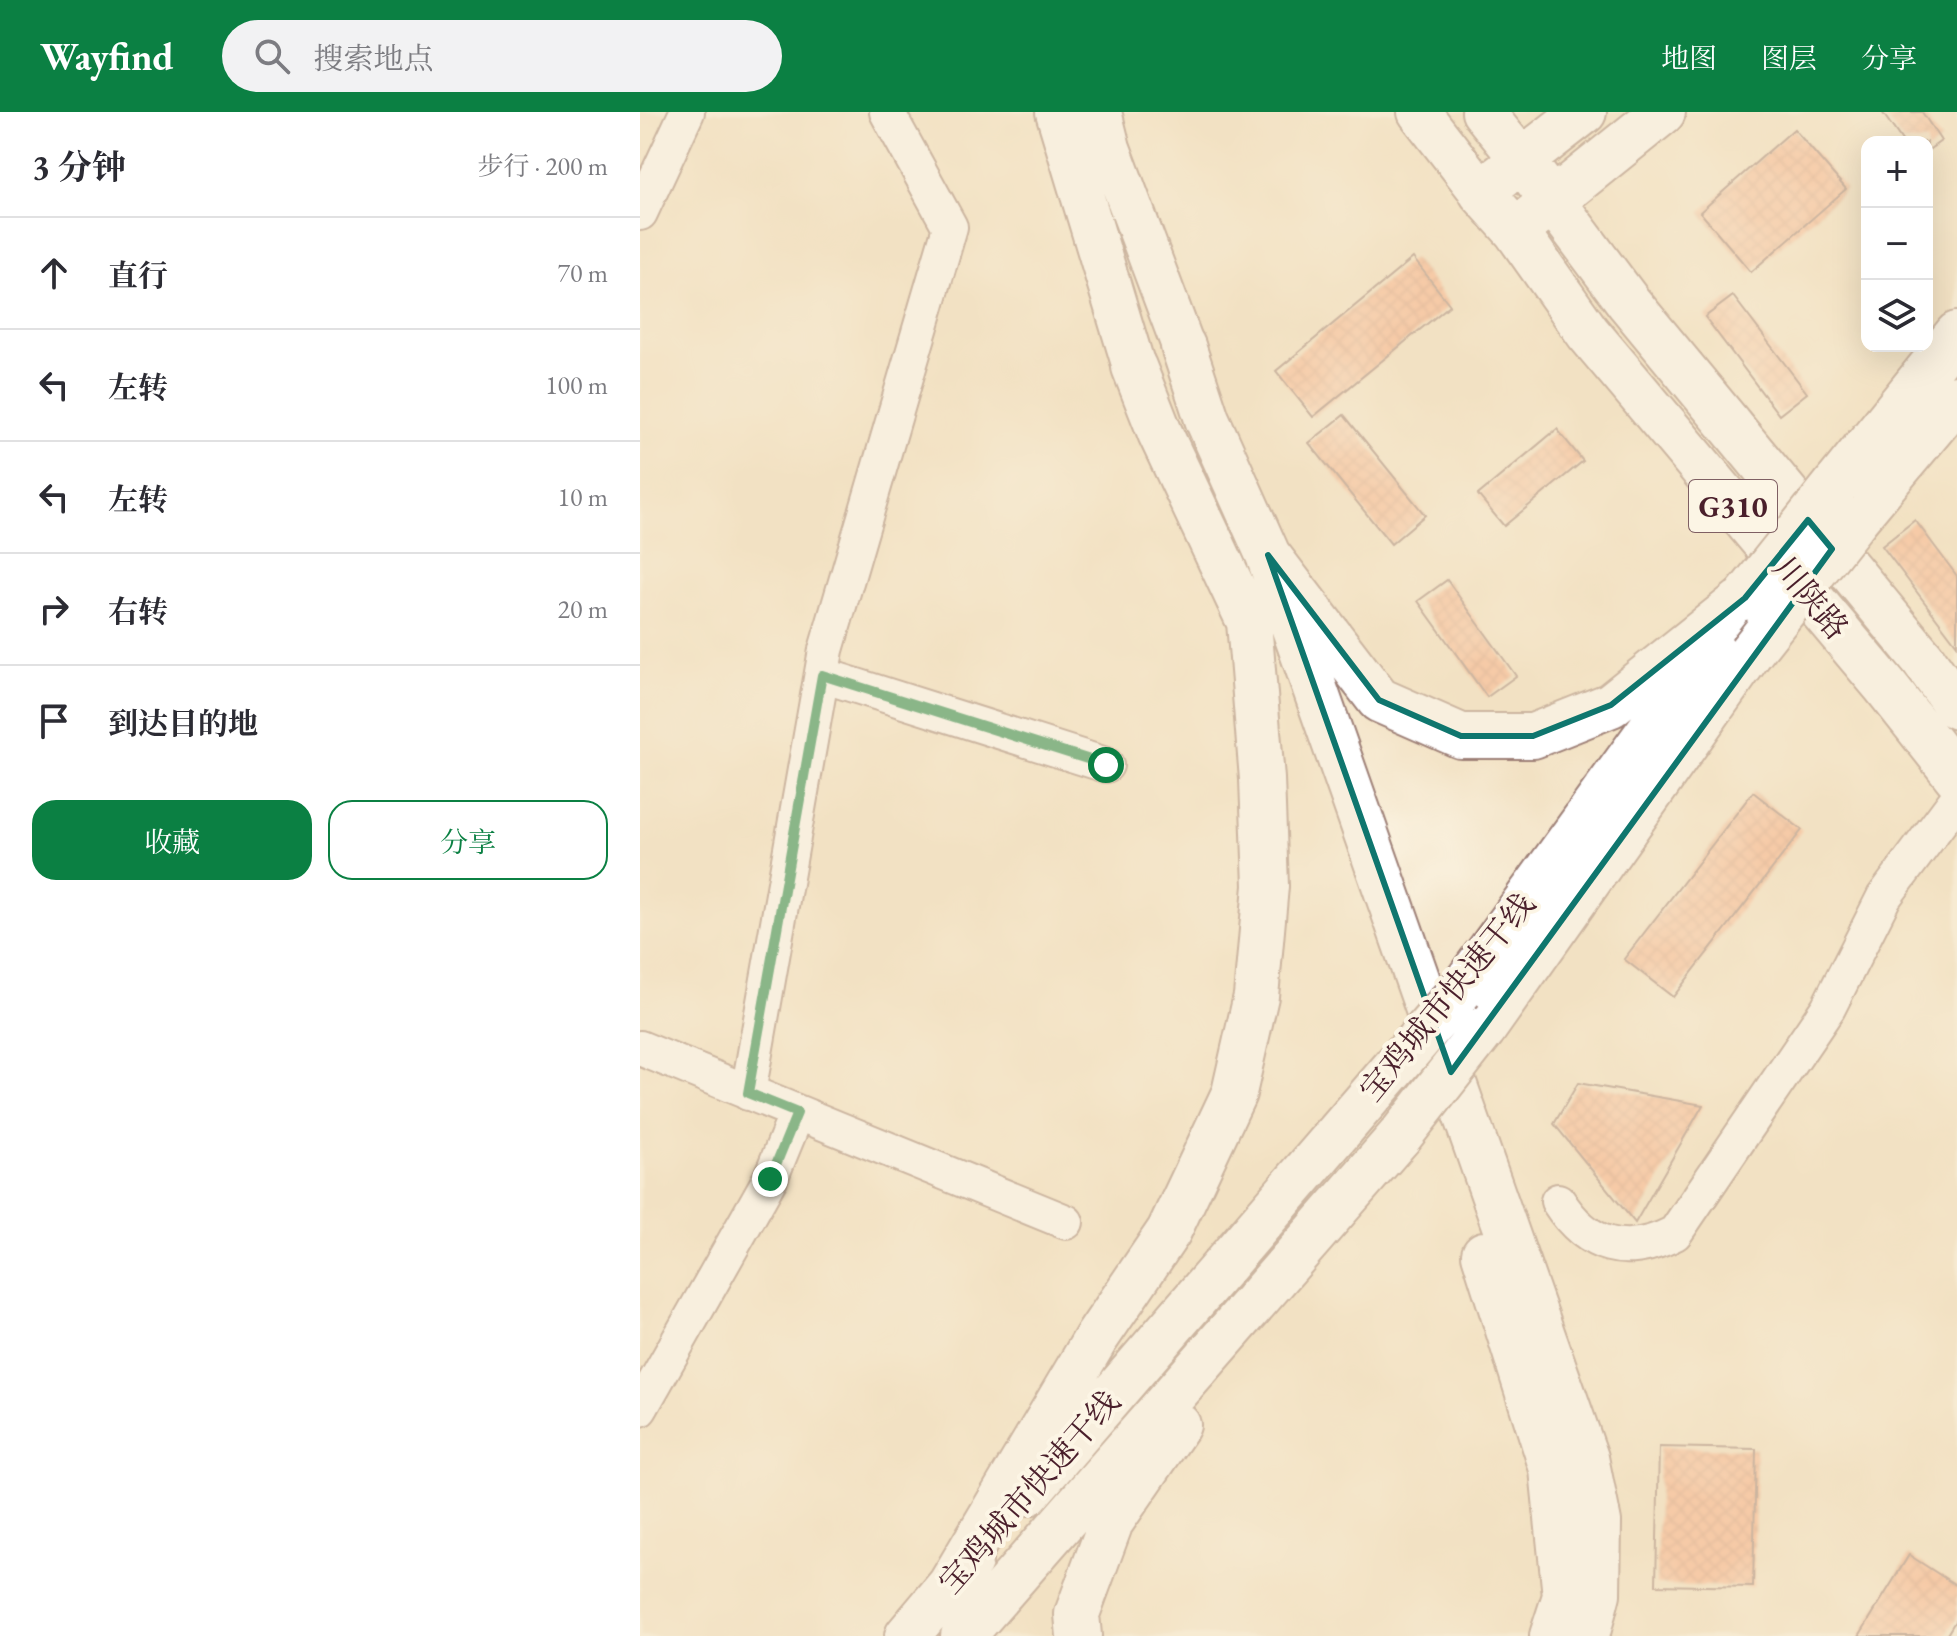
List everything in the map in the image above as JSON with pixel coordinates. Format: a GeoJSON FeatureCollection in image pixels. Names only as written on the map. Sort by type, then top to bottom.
{"type":"FeatureCollection","features":[{"type":"Feature","properties":{"kind":"highway"},"geometry":{"type":"LineString","coordinates":[[1481,192],[1584,112]]}},
{"type":"Feature","properties":{"kind":"highway"},"geometry":{"type":"LineString","coordinates":[[1516,231],[1663,112]]}},
{"type":"Feature","properties":{"kind":"highway","name":"川陕路"},"geometry":{"type":"LineString","coordinates":[[1522,160],[1629,303],[1913,647],[1957,707]]}},
{"type":"Feature","properties":{"kind":"highway","name":"川陕路"},"geometry":{"type":"LineString","coordinates":[[1481,192],[1516,231],[1588,333],[1885,686],[1957,777]]}},
{"type":"Feature","properties":{"kind":"highway","name":"宝鸡城市快速干线"},"geometry":{"type":"LineString","coordinates":[[963,1636],[1400,1136],[1484,1029],[1750,653],[1957,334]]}},
{"type":"Feature","properties":{"kind":"highway"},"geometry":{"type":"LineString","coordinates":[[1183,346],[1207,419],[1268,555],[1586,1458],[1599,1522],[1598,1594],[1587,1636]]}},
{"type":"Feature","properties":{"kind":"highway"},"geometry":{"type":"LineString","coordinates":[[1134,367],[1160,433],[1281,683],[1456,1169],[1552,1469],[1565,1596],[1552,1636]]}},
{"type":"Feature","properties":{"kind":"highway","name":"宝鸡城市快速干线"},"geometry":{"type":"LineString","coordinates":[[907,1636],[1461,990],[1745,598],[1957,398]]}},
{"type":"Feature","properties":{"kind":"highway"},"geometry":{"type":"LineString","coordinates":[[1268,555],[1379,700],[1461,736],[1533,736],[1611,705],[1745,598]]}},
{"type":"Feature","properties":{"kind":"highway"},"geometry":{"type":"LineString","coordinates":[[951,1583],[1095,1340],[1169,1231],[1234,1093],[1256,996],[1266,886],[1262,779],[1249,622]]}},
{"type":"Feature","properties":{"kind":"highway"},"geometry":{"type":"LineString","coordinates":[[1079,1636],[1077,1614],[1111,1522],[1175,1429],[1400,1136]]}},
{"type":"Feature","properties":{"kind":"main road"},"geometry":{"type":"LineString","coordinates":[[1057,112],[1134,367]]}},
{"type":"Feature","properties":{"kind":"main road"},"geometry":{"type":"LineString","coordinates":[[1100,112],[1109,148],[1183,346]]}},
{"type":"Feature","properties":{"kind":"main road","name":"川陕路"},"geometry":{"type":"LineString","coordinates":[[1419,112],[1481,192]]}},
{"type":"Feature","properties":{"kind":"main road","name":"川陕路"},"geometry":{"type":"LineString","coordinates":[[1483,112],[1522,160]]}},
{"type":"Feature","properties":{"kind":"street"},"geometry":{"type":"LineString","coordinates":[[640,213],[687,112]]}},
{"type":"Feature","properties":{"kind":"street"},"geometry":{"type":"LineString","coordinates":[[748,1093],[826,650],[950,227],[887,112]]}},
{"type":"Feature","properties":{"kind":"street"},"geometry":{"type":"LineString","coordinates":[[822,675],[1106,765]]}},
{"type":"Feature","properties":{"kind":"street"},"geometry":{"type":"LineString","coordinates":[[1558,1201],[1570,1220],[1588,1235],[1609,1245],[1632,1247],[1655,1244],[1675,1233],[1828,1008],[1884,897],[1957,799]]}},
{"type":"Feature","properties":{"kind":"street"},"geometry":{"type":"LineString","coordinates":[[640,1048],[1066,1222]]}},
{"type":"Feature","properties":{"kind":"street"},"geometry":{"type":"LineString","coordinates":[[640,1409],[770,1179],[797,1113]]}},
{"type":"Feature","properties":{"kind":"highlighted area"},"geometry":{"type":"Polygon","coordinates":[[[1808,520],[1832,549],[1451,1072],[1268,555],[1379,700],[1461,736],[1533,736],[1611,705],[1745,598],[1808,520]]]}},
{"type":"Feature","properties":{"kind":"building"},"geometry":{"type":"Polygon","coordinates":[[[1882,112],[1922,112],[1941,141],[1933,147],[1933,136],[1899,136],[1882,112]]]}},
{"type":"Feature","properties":{"kind":"building"},"geometry":{"type":"Polygon","coordinates":[[[1794,129],[1846,189],[1751,272],[1700,212],[1794,129]]]}},
{"type":"Feature","properties":{"kind":"building"},"geometry":{"type":"Polygon","coordinates":[[[1413,258],[1450,305],[1313,417],[1276,371],[1413,258]]]}},
{"type":"Feature","properties":{"kind":"building"},"geometry":{"type":"Polygon","coordinates":[[[1733,296],[1807,393],[1779,415],[1705,317],[1733,296]]]}},
{"type":"Feature","properties":{"kind":"building"},"geometry":{"type":"Polygon","coordinates":[[[1344,415],[1425,515],[1391,544],[1309,443],[1344,415]]]}},
{"type":"Feature","properties":{"kind":"building"},"geometry":{"type":"Polygon","coordinates":[[[1557,429],[1583,461],[1504,526],[1478,495],[1557,429]]]}},
{"type":"Feature","properties":{"kind":"building"},"geometry":{"type":"Polygon","coordinates":[[[1915,520],[1957,576],[1957,645],[1882,546],[1915,520]]]}},
{"type":"Feature","properties":{"kind":"building"},"geometry":{"type":"Polygon","coordinates":[[[1447,580],[1516,676],[1487,697],[1418,601],[1447,580]]]}},
{"type":"Feature","properties":{"kind":"building"},"geometry":{"type":"Polygon","coordinates":[[[1753,792],[1802,830],[1673,997],[1624,959],[1753,792]]]}},
{"type":"Feature","properties":{"kind":"building"},"geometry":{"type":"Polygon","coordinates":[[[1578,1083],[1703,1105],[1635,1223],[1554,1124],[1578,1083]]]}},
{"type":"Feature","properties":{"kind":"building"},"geometry":{"type":"Polygon","coordinates":[[[1659,1447],[1756,1449],[1753,1587],[1656,1585],[1659,1447]]]}},
{"type":"Feature","properties":{"kind":"building"},"geometry":{"type":"Polygon","coordinates":[[[1909,1555],[1957,1586],[1957,1618],[1946,1636],[1859,1636],[1909,1555]]]}},
{"type":"Feature","properties":{"kind":"route"},"geometry":{"type":"LineString","coordinates":[[770,1179],[797,1113],[748,1093],[822,675],[1106,765]]}}]}
